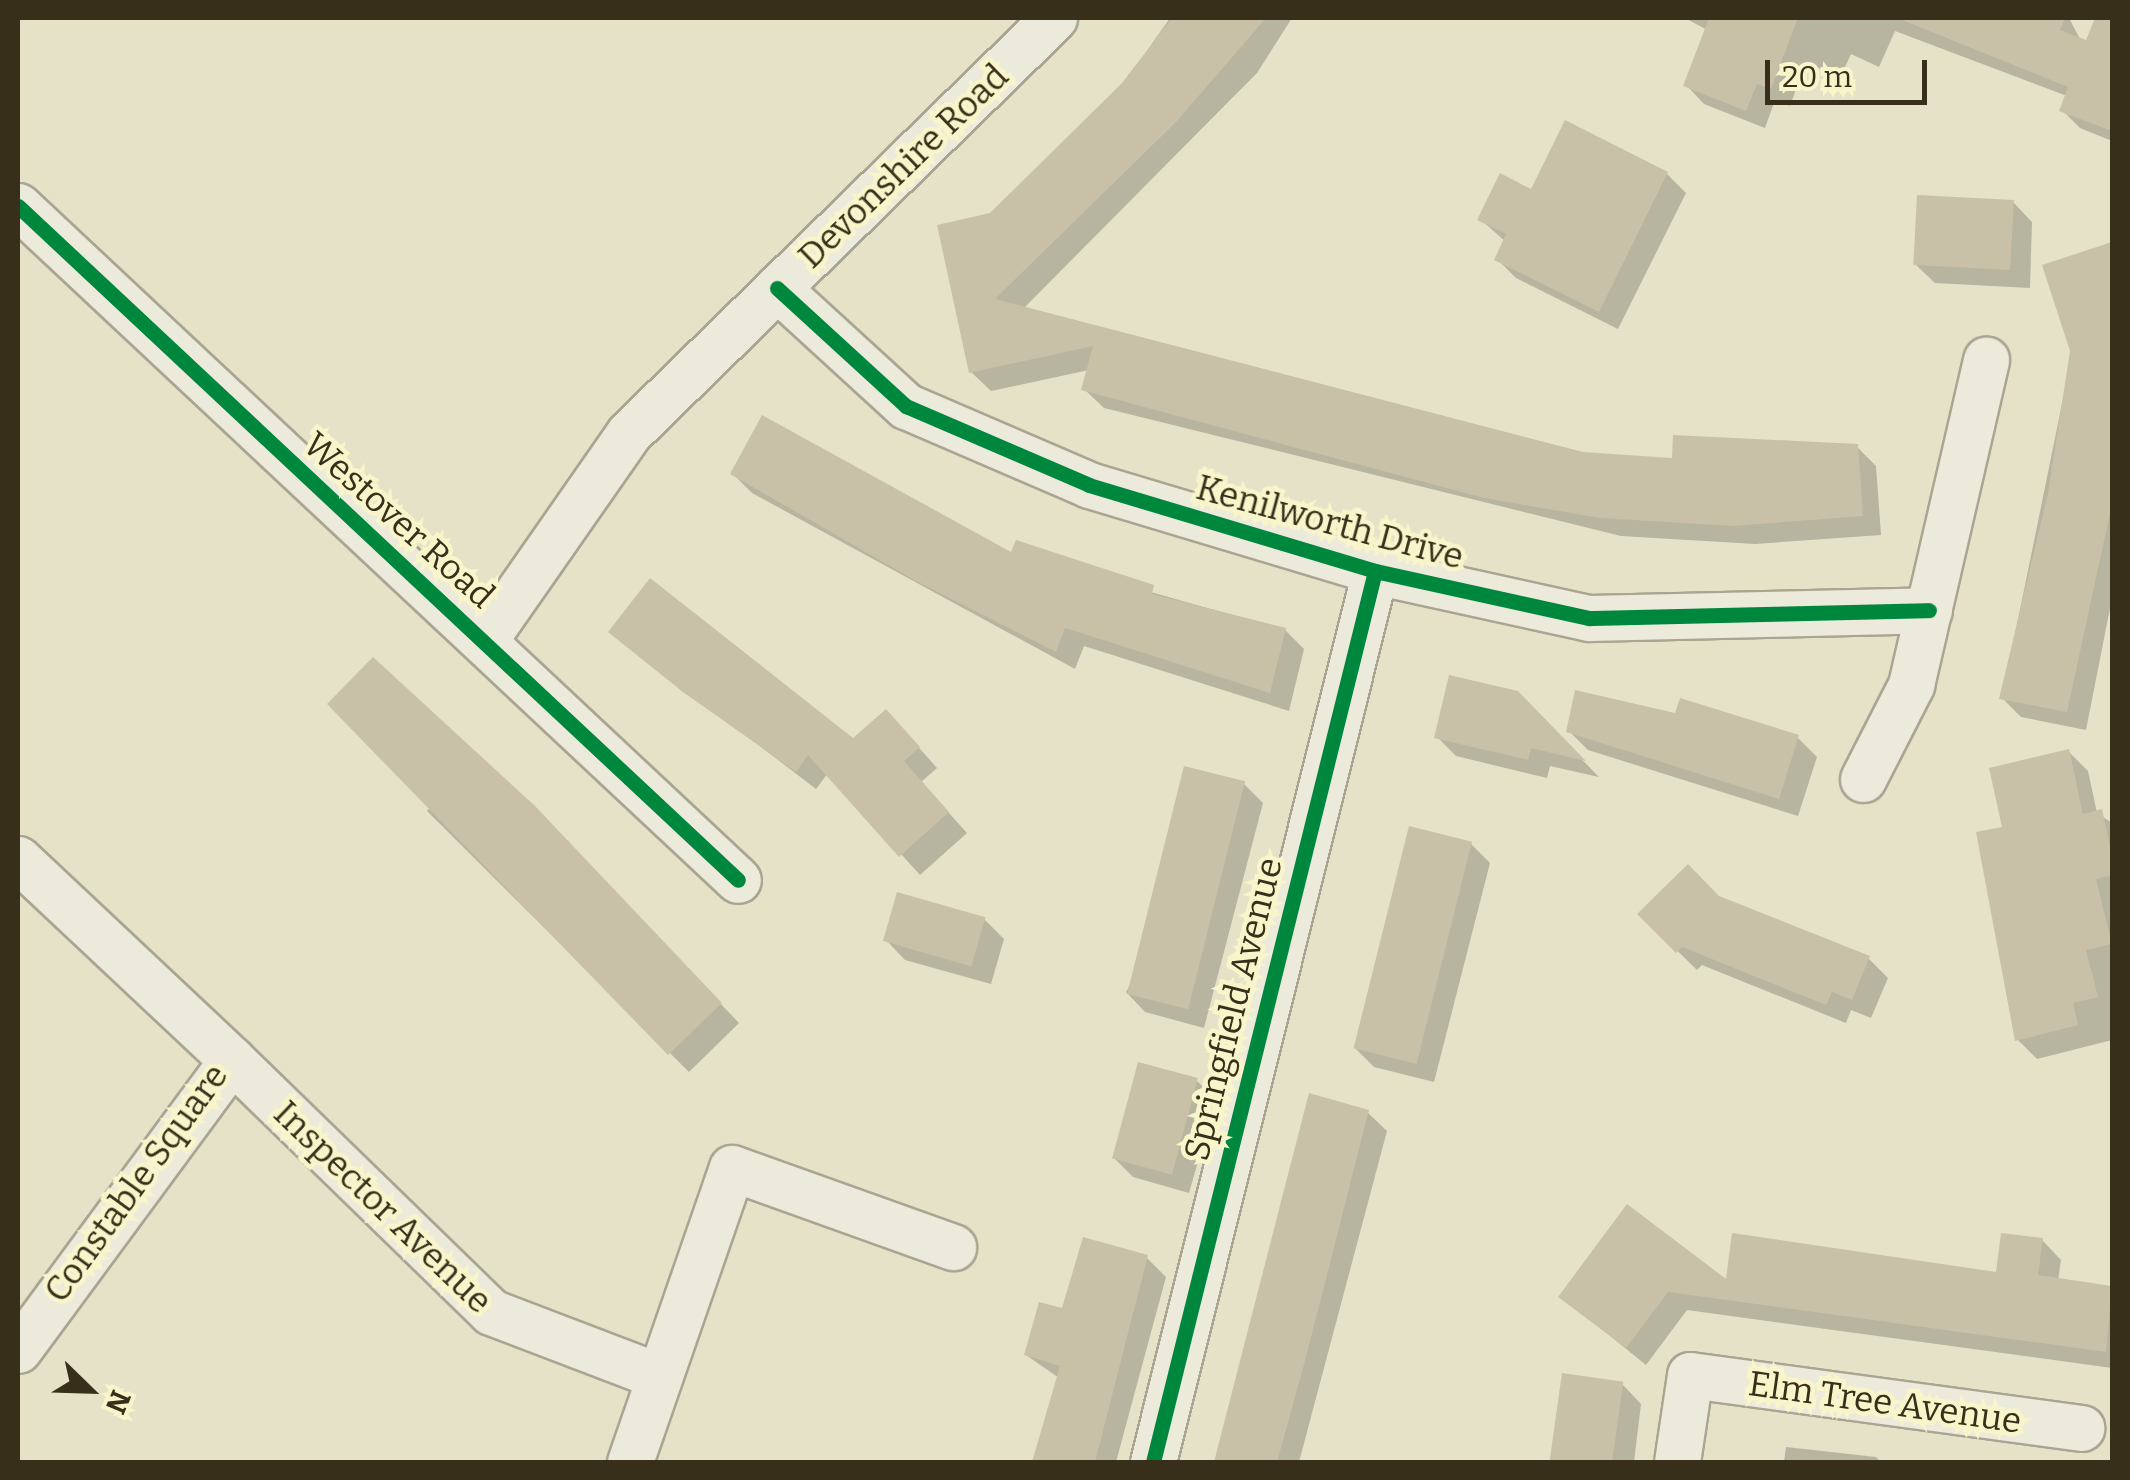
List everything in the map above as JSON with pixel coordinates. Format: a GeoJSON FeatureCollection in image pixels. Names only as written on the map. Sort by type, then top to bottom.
{"type":"FeatureCollection","features":[{"type":"Feature","properties":{"kind":"street","name":"Devonshire Road"},"geometry":{"type":"LineString","coordinates":[[486,638],[629,433],[1054,18]]}},
{"type":"Feature","properties":{"kind":"street","name":"Westover Road"},"geometry":{"type":"LineString","coordinates":[[18,206],[486,638],[738,880]]}},
{"type":"Feature","properties":{"kind":"street","name":"Kenilworth Drive"},"geometry":{"type":"LineString","coordinates":[[777,288],[906,406],[1089,485],[1375,571],[1589,618],[1929,610]]}},
{"type":"Feature","properties":{"kind":"street"},"geometry":{"type":"LineString","coordinates":[[1863,778],[1911,685],[1986,360]]}},
{"type":"Feature","properties":{"kind":"street","name":"Springfield Avenue"},"geometry":{"type":"LineString","coordinates":[[1153,1462],[1375,571]]}},
{"type":"Feature","properties":{"kind":"street","name":"Constable Square"},"geometry":{"type":"LineString","coordinates":[[18,859],[232,1060],[18,1350]]}},
{"type":"Feature","properties":{"kind":"street","name":"Inspector Avenue"},"geometry":{"type":"LineString","coordinates":[[232,1060],[490,1312],[659,1376]]}},
{"type":"Feature","properties":{"kind":"street"},"geometry":{"type":"LineString","coordinates":[[630,1462],[732,1168],[953,1247]]}},
{"type":"Feature","properties":{"kind":"street","name":"Elm Tree Avenue"},"geometry":{"type":"LineString","coordinates":[[1677,1462],[1690,1375],[2080,1428]]}},
{"type":"Feature","properties":{"kind":"building"},"geometry":{"type":"Polygon","coordinates":[[[1172,18],[1266,18],[1177,121],[995,299],[1583,452],[1672,458],[1673,435],[1858,444],[1863,516],[1734,526],[1600,518],[1484,498],[1081,390],[1093,346],[969,373],[937,225],[990,213],[1122,83],[1172,18]]]}},
{"type":"Feature","properties":{"kind":"building"},"geometry":{"type":"Polygon","coordinates":[[[1709,18],[1798,18],[1771,89],[1757,84],[1746,111],[1683,86],[1709,18]]]}},
{"type":"Feature","properties":{"kind":"building"},"geometry":{"type":"Polygon","coordinates":[[[1897,18],[2065,18],[2060,30],[2086,40],[2095,18],[2112,18],[2112,131],[2059,111],[2068,87],[1897,18]]]}},
{"type":"Feature","properties":{"kind":"building"},"geometry":{"type":"Polygon","coordinates":[[[1565,120],[1668,172],[1599,312],[1494,260],[1506,234],[1477,220],[1500,173],[1531,189],[1565,120]]]}},
{"type":"Feature","properties":{"kind":"building"},"geometry":{"type":"Polygon","coordinates":[[[1917,195],[2014,200],[2010,270],[1913,265],[1917,195]]]}},
{"type":"Feature","properties":{"kind":"building"},"geometry":{"type":"Polygon","coordinates":[[[2112,242],[2112,504],[2067,712],[1999,699],[2048,493],[2070,351],[2042,265],[2112,242]]]}},
{"type":"Feature","properties":{"kind":"building"},"geometry":{"type":"Polygon","coordinates":[[[762,415],[1011,552],[1016,540],[1154,585],[1152,594],[1286,628],[1270,693],[1065,628],[1056,652],[916,581],[730,474],[762,415]]]}},
{"type":"Feature","properties":{"kind":"building"},"geometry":{"type":"Polygon","coordinates":[[[650,578],[853,738],[886,709],[920,747],[904,761],[949,812],[899,857],[808,755],[796,772],[683,692],[608,632],[650,578]]]}},
{"type":"Feature","properties":{"kind":"building"},"geometry":{"type":"Polygon","coordinates":[[[373,657],[535,806],[722,1003],[668,1055],[327,704],[373,657]]]}},
{"type":"Feature","properties":{"kind":"building"},"geometry":{"type":"Polygon","coordinates":[[[1449,675],[1518,691],[1586,761],[1531,748],[1528,760],[1434,738],[1449,675]]]}},
{"type":"Feature","properties":{"kind":"building"},"geometry":{"type":"Polygon","coordinates":[[[1575,690],[1675,713],[1680,698],[1799,735],[1779,799],[1566,732],[1575,690]]]}},
{"type":"Feature","properties":{"kind":"building"},"geometry":{"type":"Polygon","coordinates":[[[2069,749],[2083,814],[2102,809],[2112,875],[2096,879],[2112,944],[2086,950],[2098,997],[2073,1003],[2078,1025],[2015,1041],[1976,832],[2002,827],[1989,768],[2069,749]]]}},
{"type":"Feature","properties":{"kind":"building"},"geometry":{"type":"Polygon","coordinates":[[[1184,766],[1245,781],[1188,1009],[1127,994],[1184,766]]]}},
{"type":"Feature","properties":{"kind":"building"},"geometry":{"type":"Polygon","coordinates":[[[1409,826],[1472,842],[1417,1064],[1354,1048],[1409,826]]]}},
{"type":"Feature","properties":{"kind":"building"},"geometry":{"type":"Polygon","coordinates":[[[1688,864],[1719,896],[1870,956],[1852,1000],[1832,992],[1826,1005],[1682,947],[1676,953],[1637,914],[1688,864]]]}},
{"type":"Feature","properties":{"kind":"building"},"geometry":{"type":"Polygon","coordinates":[[[897,892],[985,917],[971,966],[883,941],[897,892]]]}},
{"type":"Feature","properties":{"kind":"building"},"geometry":{"type":"Polygon","coordinates":[[[1138,1062],[1198,1078],[1172,1175],[1112,1159],[1138,1062]]]}},
{"type":"Feature","properties":{"kind":"building"},"geometry":{"type":"Polygon","coordinates":[[[1309,1093],[1369,1110],[1305,1361],[1277,1462],[1214,1462],[1309,1093]]]}},
{"type":"Feature","properties":{"kind":"building"},"geometry":{"type":"Polygon","coordinates":[[[1627,1204],[1726,1279],[1732,1233],[1996,1272],[2001,1233],[2043,1238],[2038,1275],[2112,1286],[2106,1352],[1668,1292],[1626,1348],[1558,1297],[1627,1204]]]}},
{"type":"Feature","properties":{"kind":"building"},"geometry":{"type":"Polygon","coordinates":[[[1083,1237],[1148,1255],[1095,1462],[1032,1462],[1060,1366],[1024,1355],[1039,1302],[1062,1308],[1083,1237]]]}},
{"type":"Feature","properties":{"kind":"building"},"geometry":{"type":"Polygon","coordinates":[[[1562,1373],[1623,1382],[1612,1462],[1549,1462],[1562,1373]]]}},
{"type":"Feature","properties":{"kind":"cycle path"},"geometry":{"type":"LineString","coordinates":[[18,206],[738,880]]}},
{"type":"Feature","properties":{"kind":"cycle path"},"geometry":{"type":"LineString","coordinates":[[777,288],[906,406],[1089,485],[1375,571],[1589,618],[1929,610]]}},
{"type":"Feature","properties":{"kind":"cycle path"},"geometry":{"type":"LineString","coordinates":[[1153,1462],[1375,571]]}}]}
